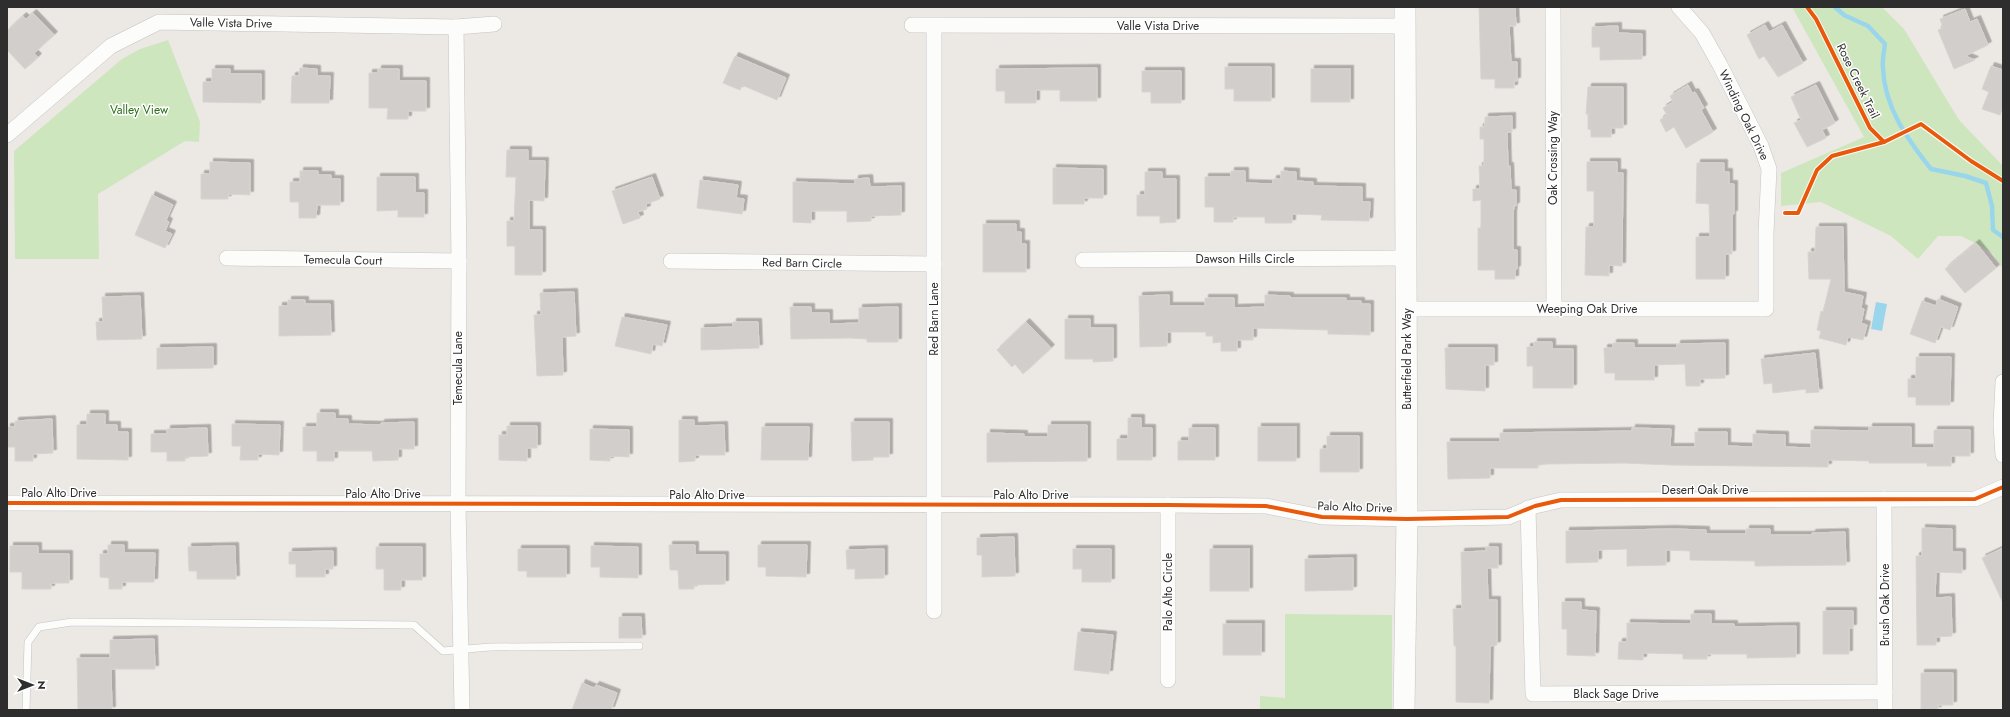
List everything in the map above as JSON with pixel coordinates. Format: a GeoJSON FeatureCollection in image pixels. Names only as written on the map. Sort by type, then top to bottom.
{"type":"FeatureCollection","features":[{"type":"Feature","properties":{"kind":"street","name":"Oak Crossing Way"},"geometry":{"type":"LineString","coordinates":[[1552,7],[1554,310]]}},
{"type":"Feature","properties":{"kind":"street","name":"Winding Oak Drive"},"geometry":{"type":"LineString","coordinates":[[1679,7],[1702,34],[1720,65],[1761,146],[1769,169],[1766,233],[1766,309]]}},
{"type":"Feature","properties":{"kind":"street","name":"Valle Vista Drive"},"geometry":{"type":"LineString","coordinates":[[912,25],[934,27],[1405,16]]}},
{"type":"Feature","properties":{"kind":"street","name":"Butterfield Park Way"},"geometry":{"type":"LineString","coordinates":[[1404,710],[1407,519],[1405,16]]}},
{"type":"Feature","properties":{"kind":"street","name":"Valle Vista Drive"},"geometry":{"type":"LineString","coordinates":[[7,135],[111,46],[159,22],[456,27],[494,24]]}},
{"type":"Feature","properties":{"kind":"street","name":"Temecula Lane"},"geometry":{"type":"LineString","coordinates":[[456,27],[459,261],[458,504],[462,710]]}},
{"type":"Feature","properties":{"kind":"street","name":"Red Barn Lane"},"geometry":{"type":"LineString","coordinates":[[934,27],[934,611]]}},
{"type":"Feature","properties":{"kind":"street","name":"Temecula Court"},"geometry":{"type":"LineString","coordinates":[[227,258],[459,261]]}},
{"type":"Feature","properties":{"kind":"street","name":"Dawson Hills Circle"},"geometry":{"type":"LineString","coordinates":[[1083,260],[1407,258]]}},
{"type":"Feature","properties":{"kind":"street","name":"Red Barn Circle"},"geometry":{"type":"LineString","coordinates":[[671,261],[934,264]]}},
{"type":"Feature","properties":{"kind":"street","name":"Weeping Oak Drive"},"geometry":{"type":"LineString","coordinates":[[1407,308],[1554,310],[1766,309]]}},
{"type":"Feature","properties":{"kind":"street"},"geometry":{"type":"LineString","coordinates":[[2003,382],[2001,425],[2003,455]]}},
{"type":"Feature","properties":{"kind":"street","name":"Desert Oak Drive"},"geometry":{"type":"LineString","coordinates":[[1407,519],[1508,517],[1528,508],[1561,500],[1975,499],[2003,487]]}},
{"type":"Feature","properties":{"kind":"street","name":"Brush Oak Drive"},"geometry":{"type":"LineString","coordinates":[[1884,499],[1885,710]]}},
{"type":"Feature","properties":{"kind":"street","name":"Palo Alto Drive"},"geometry":{"type":"LineString","coordinates":[[7,503],[1266,506],[1322,517],[1407,519]]}},
{"type":"Feature","properties":{"kind":"street","name":"Palo Alto Circle"},"geometry":{"type":"LineString","coordinates":[[1168,505],[1168,680]]}},
{"type":"Feature","properties":{"kind":"street","name":"Black Sage Drive"},"geometry":{"type":"LineString","coordinates":[[1528,508],[1532,694],[1885,692]]}},
{"type":"Feature","properties":{"kind":"lane"},"geometry":{"type":"LineString","coordinates":[[26,710],[28,642],[39,626],[72,622],[414,625],[443,651],[490,647],[639,646]]}},
{"type":"Feature","properties":{"kind":"green space"},"geometry":{"type":"Polygon","coordinates":[[[1792,7],[1882,7],[1904,29],[1959,120],[2003,166],[2003,269],[1993,254],[1961,236],[1938,236],[1918,259],[1891,236],[1821,202],[1781,206],[1781,173],[1864,137],[1792,7]]]}},
{"type":"Feature","properties":{"kind":"green space","name":"Valley View"},"geometry":{"type":"Polygon","coordinates":[[[168,40],[200,122],[199,142],[185,141],[98,194],[99,259],[15,259],[14,151],[122,59],[140,49],[168,40]]]}},
{"type":"Feature","properties":{"kind":"green space"},"geometry":{"type":"Polygon","coordinates":[[[1285,614],[1392,615],[1392,710],[1260,710],[1260,696],[1285,698],[1285,614]]]}},
{"type":"Feature","properties":{"kind":"water"},"geometry":{"type":"Polygon","coordinates":[[[1876,302],[1887,304],[1882,331],[1871,329],[1876,302]]]}},
{"type":"Feature","properties":{"kind":"building"},"geometry":{"type":"Polygon","coordinates":[[[1479,7],[1515,7],[1516,26],[1509,26],[1511,62],[1517,62],[1517,81],[1514,81],[1514,88],[1495,88],[1495,79],[1481,79],[1479,7]]]}},
{"type":"Feature","properties":{"kind":"building"},"geometry":{"type":"Polygon","coordinates":[[[1965,9],[1970,22],[1977,19],[1988,45],[1965,56],[1975,60],[1954,69],[1938,30],[1943,28],[1940,19],[1965,9]]]}},
{"type":"Feature","properties":{"kind":"building"},"geometry":{"type":"Polygon","coordinates":[[[33,13],[54,35],[34,53],[38,57],[25,69],[7,50],[7,31],[23,16],[26,19],[33,13]]]}},
{"type":"Feature","properties":{"kind":"building"},"geometry":{"type":"Polygon","coordinates":[[[1765,25],[1769,32],[1782,25],[1803,63],[1778,77],[1764,56],[1759,59],[1747,35],[1765,25]]]}},
{"type":"Feature","properties":{"kind":"building"},"geometry":{"type":"Polygon","coordinates":[[[1618,26],[1618,33],[1642,34],[1642,59],[1600,60],[1600,47],[1592,47],[1592,27],[1618,26]]]}},
{"type":"Feature","properties":{"kind":"building"},"geometry":{"type":"Polygon","coordinates":[[[735,56],[786,78],[777,100],[742,85],[740,90],[723,83],[735,56]]]}},
{"type":"Feature","properties":{"kind":"building"},"geometry":{"type":"Polygon","coordinates":[[[1991,66],[2003,70],[2003,106],[2000,115],[1982,109],[1989,92],[1982,89],[1991,66]]]}},
{"type":"Feature","properties":{"kind":"building"},"geometry":{"type":"Polygon","coordinates":[[[1225,67],[1271,67],[1271,101],[1234,101],[1234,89],[1225,89],[1225,67]]]}},
{"type":"Feature","properties":{"kind":"building"},"geometry":{"type":"Polygon","coordinates":[[[300,68],[317,69],[317,76],[330,76],[329,103],[291,103],[292,76],[299,76],[300,68]]]}},
{"type":"Feature","properties":{"kind":"building"},"geometry":{"type":"Polygon","coordinates":[[[1097,68],[1097,101],[1060,101],[1060,90],[1036,90],[1036,103],[1005,103],[1005,91],[996,91],[996,69],[1097,68]]]}},
{"type":"Feature","properties":{"kind":"building"},"geometry":{"type":"Polygon","coordinates":[[[212,69],[230,69],[230,74],[261,74],[261,103],[203,102],[203,82],[212,82],[212,69]]]}},
{"type":"Feature","properties":{"kind":"building"},"geometry":{"type":"Polygon","coordinates":[[[378,69],[399,69],[399,81],[426,81],[426,111],[408,111],[408,119],[387,119],[388,108],[369,108],[369,73],[378,73],[378,69]]]}},
{"type":"Feature","properties":{"kind":"building"},"geometry":{"type":"Polygon","coordinates":[[[1311,69],[1350,69],[1350,102],[1311,102],[1311,69]]]}},
{"type":"Feature","properties":{"kind":"building"},"geometry":{"type":"Polygon","coordinates":[[[1142,71],[1181,71],[1181,103],[1151,103],[1151,92],[1142,92],[1142,71]]]}},
{"type":"Feature","properties":{"kind":"building"},"geometry":{"type":"Polygon","coordinates":[[[1688,85],[1692,93],[1695,92],[1704,108],[1701,110],[1713,132],[1686,148],[1674,127],[1666,132],[1660,120],[1667,115],[1663,108],[1673,102],[1670,96],[1688,85]]]}},
{"type":"Feature","properties":{"kind":"building"},"geometry":{"type":"Polygon","coordinates":[[[1816,85],[1835,123],[1822,130],[1826,138],[1807,147],[1794,123],[1801,120],[1791,97],[1816,85]]]}},
{"type":"Feature","properties":{"kind":"building"},"geometry":{"type":"Polygon","coordinates":[[[1588,87],[1623,87],[1623,128],[1611,128],[1611,137],[1591,137],[1591,130],[1588,129],[1588,114],[1586,114],[1588,87]]]}},
{"type":"Feature","properties":{"kind":"building"},"geometry":{"type":"Polygon","coordinates":[[[1512,116],[1512,132],[1507,132],[1508,166],[1510,166],[1511,190],[1516,190],[1516,206],[1514,206],[1513,215],[1513,250],[1517,250],[1517,269],[1515,270],[1515,279],[1495,279],[1495,270],[1478,270],[1478,228],[1481,228],[1481,200],[1473,201],[1473,189],[1480,189],[1479,166],[1484,166],[1484,139],[1480,139],[1480,127],[1485,127],[1485,117],[1512,116]]]}},
{"type":"Feature","properties":{"kind":"building"},"geometry":{"type":"Polygon","coordinates":[[[507,150],[528,150],[528,161],[545,161],[544,201],[529,200],[529,230],[542,230],[542,275],[515,275],[515,246],[507,246],[507,221],[514,221],[516,177],[506,177],[507,150]]]}},
{"type":"Feature","properties":{"kind":"building"},"geometry":{"type":"Polygon","coordinates":[[[210,162],[250,163],[250,195],[228,194],[228,199],[201,199],[201,174],[210,174],[210,162]]]}},
{"type":"Feature","properties":{"kind":"building"},"geometry":{"type":"Polygon","coordinates":[[[1587,162],[1617,162],[1617,173],[1623,173],[1622,266],[1609,265],[1609,276],[1585,275],[1586,227],[1594,227],[1594,191],[1587,191],[1587,162]]]}},
{"type":"Feature","properties":{"kind":"building"},"geometry":{"type":"Polygon","coordinates":[[[1697,163],[1724,163],[1724,172],[1729,172],[1729,184],[1734,184],[1732,254],[1725,254],[1725,279],[1696,279],[1696,237],[1710,237],[1709,204],[1696,203],[1697,163]]]}},
{"type":"Feature","properties":{"kind":"building"},"geometry":{"type":"Polygon","coordinates":[[[1053,168],[1103,169],[1103,198],[1084,198],[1084,204],[1053,204],[1053,168]]]}},
{"type":"Feature","properties":{"kind":"building"},"geometry":{"type":"Polygon","coordinates":[[[300,171],[318,171],[318,175],[331,175],[331,179],[340,179],[340,205],[317,205],[316,218],[299,218],[299,202],[290,202],[290,182],[300,182],[300,171]]]}},
{"type":"Feature","properties":{"kind":"building"},"geometry":{"type":"Polygon","coordinates":[[[1231,171],[1245,171],[1245,183],[1273,184],[1273,179],[1281,179],[1281,171],[1296,172],[1296,181],[1313,182],[1313,186],[1362,187],[1362,202],[1370,202],[1369,221],[1321,220],[1322,215],[1292,214],[1292,223],[1265,223],[1265,217],[1233,217],[1233,222],[1214,222],[1214,207],[1205,207],[1205,177],[1231,177],[1231,171]]]}},
{"type":"Feature","properties":{"kind":"building"},"geometry":{"type":"Polygon","coordinates":[[[1145,172],[1162,172],[1162,179],[1176,179],[1176,222],[1160,223],[1160,216],[1137,216],[1137,195],[1145,195],[1145,172]]]}},
{"type":"Feature","properties":{"kind":"building"},"geometry":{"type":"Polygon","coordinates":[[[377,177],[415,177],[415,193],[424,193],[424,217],[398,217],[398,210],[377,211],[377,177]]]}},
{"type":"Feature","properties":{"kind":"building"},"geometry":{"type":"Polygon","coordinates":[[[652,177],[660,199],[646,204],[647,209],[638,212],[640,218],[623,224],[612,191],[652,177]]]}},
{"type":"Feature","properties":{"kind":"building"},"geometry":{"type":"Polygon","coordinates":[[[869,178],[870,187],[901,186],[901,215],[871,216],[871,221],[847,222],[847,211],[811,211],[811,223],[793,222],[793,182],[855,184],[855,179],[869,178]]]}},
{"type":"Feature","properties":{"kind":"building"},"geometry":{"type":"Polygon","coordinates":[[[700,180],[738,185],[736,198],[744,199],[742,214],[697,208],[700,180]]]}},
{"type":"Feature","properties":{"kind":"building"},"geometry":{"type":"Polygon","coordinates":[[[152,195],[173,205],[166,220],[169,222],[165,231],[172,234],[165,248],[135,235],[152,195]]]}},
{"type":"Feature","properties":{"kind":"building"},"geometry":{"type":"Polygon","coordinates":[[[983,224],[1016,224],[1016,232],[1021,232],[1021,244],[1026,244],[1026,272],[983,272],[983,224]]]}},
{"type":"Feature","properties":{"kind":"building"},"geometry":{"type":"Polygon","coordinates":[[[1816,227],[1843,227],[1844,292],[1863,296],[1861,308],[1864,309],[1861,323],[1867,325],[1863,340],[1848,337],[1846,345],[1819,338],[1821,331],[1817,330],[1831,279],[1809,279],[1808,252],[1815,252],[1816,227]]]}},
{"type":"Feature","properties":{"kind":"building"},"geometry":{"type":"Polygon","coordinates":[[[1976,243],[1996,268],[1965,293],[1945,269],[1976,243]]]}},
{"type":"Feature","properties":{"kind":"building"},"geometry":{"type":"Polygon","coordinates":[[[574,292],[576,336],[562,337],[563,375],[537,376],[534,315],[541,315],[540,293],[574,292]]]}},
{"type":"Feature","properties":{"kind":"building"},"geometry":{"type":"Polygon","coordinates":[[[1169,295],[1169,306],[1205,306],[1205,298],[1234,298],[1234,308],[1265,307],[1265,295],[1290,296],[1290,298],[1346,298],[1346,301],[1361,301],[1361,304],[1370,304],[1370,335],[1328,334],[1328,330],[1253,328],[1253,340],[1237,340],[1237,351],[1221,351],[1221,342],[1213,343],[1213,336],[1206,336],[1206,332],[1167,332],[1167,346],[1140,347],[1139,296],[1169,295]]]}},
{"type":"Feature","properties":{"kind":"building"},"geometry":{"type":"Polygon","coordinates":[[[140,296],[142,339],[97,340],[96,322],[103,322],[102,297],[140,296]]]}},
{"type":"Feature","properties":{"kind":"building"},"geometry":{"type":"Polygon","coordinates":[[[1938,299],[1958,307],[1950,330],[1941,327],[1935,343],[1910,334],[1922,301],[1936,306],[1938,299]]]}},
{"type":"Feature","properties":{"kind":"building"},"geometry":{"type":"Polygon","coordinates":[[[288,300],[305,300],[305,304],[330,304],[331,335],[279,336],[279,306],[288,306],[288,300]]]}},
{"type":"Feature","properties":{"kind":"building"},"geometry":{"type":"Polygon","coordinates":[[[790,307],[811,307],[811,313],[829,313],[829,324],[859,323],[859,308],[898,307],[898,342],[867,342],[867,339],[850,338],[791,339],[790,307]]]}},
{"type":"Feature","properties":{"kind":"building"},"geometry":{"type":"Polygon","coordinates":[[[622,317],[667,325],[662,346],[653,344],[651,354],[615,346],[622,317]]]}},
{"type":"Feature","properties":{"kind":"building"},"geometry":{"type":"Polygon","coordinates":[[[1065,319],[1090,319],[1090,328],[1113,328],[1113,361],[1093,362],[1093,359],[1065,359],[1065,319]]]}},
{"type":"Feature","properties":{"kind":"building"},"geometry":{"type":"Polygon","coordinates":[[[733,322],[758,322],[759,348],[701,350],[701,328],[733,327],[733,322]]]}},
{"type":"Feature","properties":{"kind":"building"},"geometry":{"type":"Polygon","coordinates":[[[1026,322],[1051,348],[1023,374],[1015,364],[1012,367],[997,350],[1026,322]]]}},
{"type":"Feature","properties":{"kind":"building"},"geometry":{"type":"Polygon","coordinates":[[[1534,342],[1552,342],[1552,349],[1573,349],[1573,388],[1533,388],[1533,366],[1527,366],[1527,347],[1534,347],[1534,342]]]}},
{"type":"Feature","properties":{"kind":"building"},"geometry":{"type":"Polygon","coordinates":[[[1613,343],[1634,343],[1634,348],[1677,348],[1677,344],[1725,343],[1725,378],[1700,379],[1700,386],[1686,386],[1685,364],[1654,365],[1654,380],[1615,380],[1615,373],[1605,373],[1604,348],[1613,348],[1613,343]]]}},
{"type":"Feature","properties":{"kind":"building"},"geometry":{"type":"Polygon","coordinates":[[[213,347],[213,368],[157,369],[157,348],[213,347]]]}},
{"type":"Feature","properties":{"kind":"building"},"geometry":{"type":"Polygon","coordinates":[[[1445,348],[1494,348],[1494,365],[1485,365],[1485,391],[1446,389],[1445,348]]]}},
{"type":"Feature","properties":{"kind":"building"},"geometry":{"type":"Polygon","coordinates":[[[1815,353],[1819,392],[1806,393],[1806,389],[1773,393],[1772,383],[1764,384],[1761,359],[1815,353]]]}},
{"type":"Feature","properties":{"kind":"building"},"geometry":{"type":"Polygon","coordinates":[[[1916,357],[1951,357],[1950,405],[1916,405],[1916,397],[1908,397],[1908,379],[1916,379],[1916,357]]]}},
{"type":"Feature","properties":{"kind":"building"},"geometry":{"type":"Polygon","coordinates":[[[317,413],[335,413],[335,419],[348,419],[348,424],[381,425],[381,423],[414,422],[414,449],[398,449],[398,460],[373,461],[372,451],[334,451],[334,461],[317,461],[317,451],[303,451],[303,427],[317,427],[317,413]]]}},
{"type":"Feature","properties":{"kind":"building"},"geometry":{"type":"Polygon","coordinates":[[[87,414],[105,414],[105,425],[117,425],[117,432],[128,432],[128,460],[77,459],[77,425],[87,425],[87,414]]]}},
{"type":"Feature","properties":{"kind":"building"},"geometry":{"type":"Polygon","coordinates":[[[1128,418],[1141,418],[1141,428],[1152,428],[1152,460],[1117,460],[1117,439],[1128,439],[1128,418]]]}},
{"type":"Feature","properties":{"kind":"building"},"geometry":{"type":"Polygon","coordinates":[[[52,419],[53,453],[33,454],[33,461],[15,461],[15,447],[7,447],[7,427],[15,427],[15,421],[52,419]]]}},
{"type":"Feature","properties":{"kind":"building"},"geometry":{"type":"Polygon","coordinates":[[[679,420],[694,420],[694,426],[724,425],[725,455],[695,455],[695,461],[679,462],[679,420]]]}},
{"type":"Feature","properties":{"kind":"building"},"geometry":{"type":"Polygon","coordinates":[[[851,422],[889,422],[889,457],[873,457],[873,460],[852,461],[851,422]]]}},
{"type":"Feature","properties":{"kind":"building"},"geometry":{"type":"Polygon","coordinates":[[[232,424],[280,425],[279,455],[258,454],[258,460],[240,460],[241,446],[232,446],[232,424]]]}},
{"type":"Feature","properties":{"kind":"building"},"geometry":{"type":"Polygon","coordinates":[[[1048,425],[1087,425],[1087,461],[987,462],[987,433],[1024,434],[1024,437],[1048,437],[1048,425]]]}},
{"type":"Feature","properties":{"kind":"building"},"geometry":{"type":"Polygon","coordinates":[[[507,426],[537,426],[537,448],[527,448],[527,461],[499,460],[499,435],[507,435],[507,426]]]}},
{"type":"Feature","properties":{"kind":"building"},"geometry":{"type":"Polygon","coordinates":[[[762,427],[809,427],[808,460],[761,460],[762,427]]]}},
{"type":"Feature","properties":{"kind":"building"},"geometry":{"type":"Polygon","coordinates":[[[1258,427],[1296,427],[1296,461],[1258,461],[1258,427]]]}},
{"type":"Feature","properties":{"kind":"building"},"geometry":{"type":"Polygon","coordinates":[[[1869,427],[1911,427],[1911,448],[1934,448],[1934,430],[1970,430],[1970,456],[1951,456],[1951,466],[1927,466],[1927,463],[1869,463],[1869,461],[1828,460],[1828,467],[1624,463],[1547,464],[1538,465],[1538,468],[1490,468],[1490,478],[1448,479],[1447,442],[1500,442],[1500,433],[1632,431],[1632,428],[1671,429],[1670,447],[1695,447],[1695,432],[1727,432],[1727,446],[1753,447],[1753,434],[1785,435],[1785,447],[1811,448],[1811,430],[1869,431],[1869,427]]]}},
{"type":"Feature","properties":{"kind":"building"},"geometry":{"type":"Polygon","coordinates":[[[207,428],[208,456],[185,457],[185,461],[167,461],[167,452],[151,452],[151,434],[167,434],[167,429],[207,428]]]}},
{"type":"Feature","properties":{"kind":"building"},"geometry":{"type":"Polygon","coordinates":[[[1189,428],[1215,428],[1215,460],[1178,460],[1178,441],[1189,441],[1189,428]]]}},
{"type":"Feature","properties":{"kind":"building"},"geometry":{"type":"Polygon","coordinates":[[[590,429],[629,430],[629,457],[610,456],[610,461],[590,460],[590,429]]]}},
{"type":"Feature","properties":{"kind":"building"},"geometry":{"type":"Polygon","coordinates":[[[1327,436],[1359,436],[1359,472],[1320,472],[1320,449],[1327,449],[1327,436]]]}},
{"type":"Feature","properties":{"kind":"building"},"geometry":{"type":"Polygon","coordinates":[[[1922,528],[1952,529],[1952,552],[1962,552],[1962,573],[1936,572],[1935,598],[1951,597],[1952,636],[1936,637],[1936,645],[1917,645],[1916,556],[1922,556],[1922,528]]]}},
{"type":"Feature","properties":{"kind":"building"},"geometry":{"type":"Polygon","coordinates":[[[1672,529],[1706,530],[1706,534],[1746,534],[1746,529],[1770,529],[1770,535],[1812,535],[1812,533],[1845,532],[1846,565],[1755,566],[1755,561],[1690,560],[1690,551],[1666,550],[1666,565],[1627,566],[1627,549],[1598,550],[1598,562],[1566,563],[1566,531],[1672,529]]]}},
{"type":"Feature","properties":{"kind":"building"},"geometry":{"type":"Polygon","coordinates":[[[1014,537],[1015,576],[982,577],[982,555],[977,555],[977,538],[1014,537]]]}},
{"type":"Feature","properties":{"kind":"building"},"geometry":{"type":"Polygon","coordinates":[[[108,545],[124,545],[124,553],[155,553],[154,582],[122,582],[122,589],[109,589],[109,578],[100,577],[100,554],[108,554],[108,545]]]}},
{"type":"Feature","properties":{"kind":"building"},"geometry":{"type":"Polygon","coordinates":[[[669,545],[695,545],[695,555],[725,555],[725,584],[694,585],[694,589],[679,589],[678,570],[670,570],[669,545]]]}},
{"type":"Feature","properties":{"kind":"building"},"geometry":{"type":"Polygon","coordinates":[[[758,545],[807,545],[806,577],[766,576],[766,567],[758,567],[758,545]]]}},
{"type":"Feature","properties":{"kind":"building"},"geometry":{"type":"Polygon","coordinates":[[[10,546],[38,546],[38,554],[69,554],[69,583],[51,583],[51,589],[22,589],[22,572],[10,572],[10,546]]]}},
{"type":"Feature","properties":{"kind":"building"},"geometry":{"type":"Polygon","coordinates":[[[235,546],[236,579],[197,579],[197,571],[189,571],[188,547],[235,546]]]}},
{"type":"Feature","properties":{"kind":"building"},"geometry":{"type":"Polygon","coordinates":[[[591,546],[638,547],[638,578],[600,577],[600,567],[591,567],[591,546]]]}},
{"type":"Feature","properties":{"kind":"building"},"geometry":{"type":"Polygon","coordinates":[[[376,547],[422,547],[422,580],[401,580],[401,590],[384,590],[384,569],[376,569],[376,547]]]}},
{"type":"Feature","properties":{"kind":"building"},"geometry":{"type":"Polygon","coordinates":[[[1486,547],[1498,547],[1498,568],[1487,568],[1488,600],[1497,600],[1497,645],[1490,646],[1489,703],[1456,702],[1456,646],[1454,646],[1453,609],[1462,609],[1461,552],[1486,551],[1486,547]]]}},
{"type":"Feature","properties":{"kind":"building"},"geometry":{"type":"Polygon","coordinates":[[[2003,548],[2003,603],[1982,558],[2003,548]]]}},
{"type":"Feature","properties":{"kind":"building"},"geometry":{"type":"Polygon","coordinates":[[[518,549],[566,549],[566,577],[527,577],[527,571],[518,571],[518,549]]]}},
{"type":"Feature","properties":{"kind":"building"},"geometry":{"type":"Polygon","coordinates":[[[884,549],[884,578],[855,579],[855,569],[847,569],[846,550],[884,549]]]}},
{"type":"Feature","properties":{"kind":"building"},"geometry":{"type":"Polygon","coordinates":[[[1073,549],[1111,549],[1111,582],[1082,582],[1082,569],[1073,569],[1073,549]]]}},
{"type":"Feature","properties":{"kind":"building"},"geometry":{"type":"Polygon","coordinates":[[[1210,549],[1249,549],[1249,591],[1210,591],[1210,549]]]}},
{"type":"Feature","properties":{"kind":"building"},"geometry":{"type":"Polygon","coordinates":[[[333,551],[333,569],[325,569],[325,577],[296,577],[296,564],[289,564],[289,552],[333,551]]]}},
{"type":"Feature","properties":{"kind":"building"},"geometry":{"type":"Polygon","coordinates":[[[1353,558],[1353,590],[1305,591],[1305,559],[1353,558]]]}},
{"type":"Feature","properties":{"kind":"building"},"geometry":{"type":"Polygon","coordinates":[[[1562,602],[1581,602],[1581,610],[1596,611],[1595,656],[1567,655],[1567,629],[1562,629],[1562,602]]]}},
{"type":"Feature","properties":{"kind":"building"},"geometry":{"type":"Polygon","coordinates":[[[1823,611],[1853,611],[1853,628],[1849,628],[1849,654],[1823,654],[1823,611]]]}},
{"type":"Feature","properties":{"kind":"building"},"geometry":{"type":"Polygon","coordinates":[[[1691,614],[1711,614],[1711,624],[1734,624],[1734,627],[1796,626],[1796,657],[1747,658],[1747,654],[1707,654],[1707,659],[1683,659],[1683,654],[1643,653],[1643,660],[1618,659],[1619,642],[1627,642],[1627,623],[1691,624],[1691,614]]]}},
{"type":"Feature","properties":{"kind":"building"},"geometry":{"type":"Polygon","coordinates":[[[619,617],[641,617],[642,638],[619,638],[619,617]]]}},
{"type":"Feature","properties":{"kind":"building"},"geometry":{"type":"Polygon","coordinates":[[[1223,624],[1261,624],[1261,655],[1223,655],[1223,624]]]}},
{"type":"Feature","properties":{"kind":"building"},"geometry":{"type":"Polygon","coordinates":[[[1078,632],[1113,635],[1109,674],[1074,670],[1078,632]]]}},
{"type":"Feature","properties":{"kind":"building"},"geometry":{"type":"Polygon","coordinates":[[[154,639],[155,669],[111,669],[112,710],[78,710],[77,658],[110,658],[110,640],[154,639]]]}},
{"type":"Feature","properties":{"kind":"building"},"geometry":{"type":"Polygon","coordinates":[[[1921,673],[1953,673],[1953,705],[1938,705],[1938,710],[1921,710],[1921,673]]]}},
{"type":"Feature","properties":{"kind":"building"},"geometry":{"type":"Polygon","coordinates":[[[582,683],[594,688],[596,685],[617,693],[611,710],[572,710],[582,683]]]}},
{"type":"Feature","properties":{"kind":"waterway"},"geometry":{"type":"LineString","coordinates":[[1835,7],[1844,15],[1868,26],[1885,44],[1883,62],[1884,82],[1893,109],[1906,135],[1931,169],[1965,176],[1986,183],[1992,206],[1993,230],[2003,237]]}},
{"type":"Feature","properties":{"kind":"cycle path","name":"Rose Creek Trail"},"geometry":{"type":"LineString","coordinates":[[1807,7],[1816,19],[1870,128],[1884,142]]}},
{"type":"Feature","properties":{"kind":"cycle path"},"geometry":{"type":"LineString","coordinates":[[1785,213],[1798,213],[1817,170],[1832,156],[1884,142],[1921,124],[1971,161],[2003,181]]}},
{"type":"Feature","properties":{"kind":"cycle path"},"geometry":{"type":"LineString","coordinates":[[7,503],[1266,506],[1322,517],[1407,519],[1508,517],[1535,506],[1561,500],[1975,499],[2003,487]]}}]}
